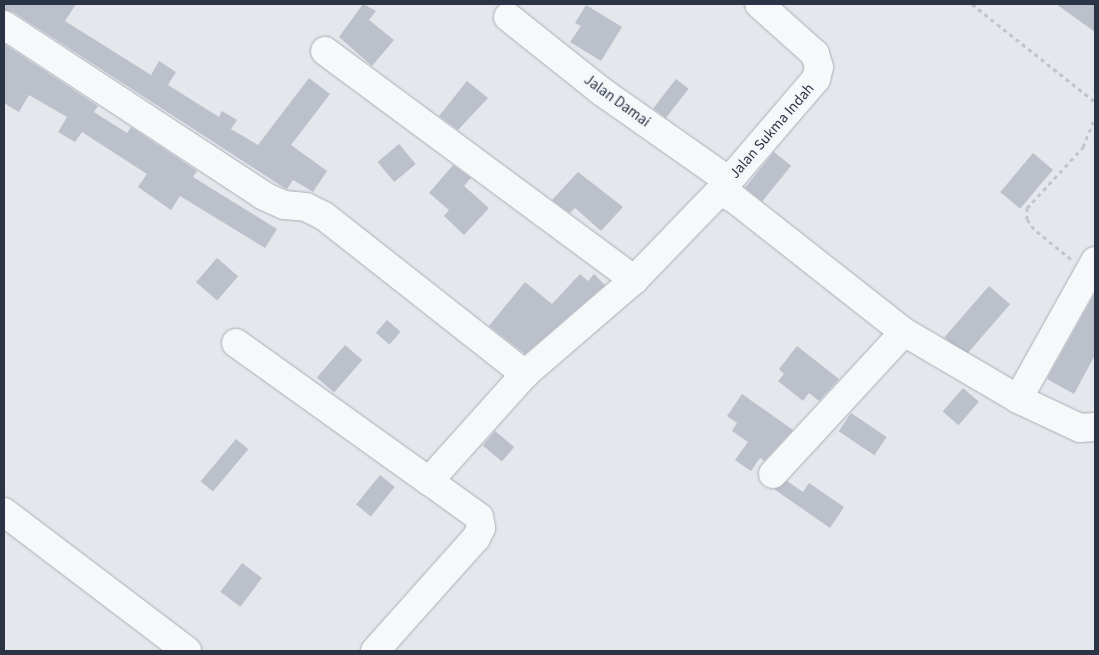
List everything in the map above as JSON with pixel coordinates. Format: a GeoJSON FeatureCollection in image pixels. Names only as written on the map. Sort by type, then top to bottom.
{"type":"FeatureCollection","features":[{"type":"Feature","properties":{"kind":"street","name":"Jalan Sukma Indah"},"geometry":{"type":"LineString","coordinates":[[429,481],[525,374],[634,280],[724,186],[816,79],[819,67],[815,54],[759,4]]}},
{"type":"Feature","properties":{"kind":"street","name":"Jalan Damai"},"geometry":{"type":"LineString","coordinates":[[508,17],[724,186],[736,200],[904,332],[1018,398],[1080,428],[1095,427]]}},
{"type":"Feature","properties":{"kind":"street"},"geometry":{"type":"LineString","coordinates":[[4,25],[264,196],[284,205],[306,207],[324,216],[525,374]]}},
{"type":"Feature","properties":{"kind":"street"},"geometry":{"type":"LineString","coordinates":[[325,51],[634,280]]}},
{"type":"Feature","properties":{"kind":"street"},"geometry":{"type":"LineString","coordinates":[[1018,398],[1092,267]]}},
{"type":"Feature","properties":{"kind":"street"},"geometry":{"type":"LineString","coordinates":[[773,474],[904,332]]}},
{"type":"Feature","properties":{"kind":"street"},"geometry":{"type":"LineString","coordinates":[[236,343],[480,517],[481,528],[476,538],[375,651]]}},
{"type":"Feature","properties":{"kind":"street"},"geometry":{"type":"LineString","coordinates":[[4,512],[187,651]]}},
{"type":"Feature","properties":{"kind":"path"},"geometry":{"type":"LineString","coordinates":[[972,4],[1095,102]]}},
{"type":"Feature","properties":{"kind":"path"},"geometry":{"type":"LineString","coordinates":[[1092,267],[1027,219],[1028,208],[1083,147],[1095,118]]}},
{"type":"Feature","properties":{"kind":"building"},"geometry":{"type":"Polygon","coordinates":[[[4,4],[76,4],[65,21],[151,75],[159,61],[176,72],[168,85],[219,117],[222,111],[237,120],[231,129],[258,145],[309,78],[330,94],[291,145],[327,171],[313,192],[293,180],[287,189],[283,187],[13,12],[4,10],[4,4]]]}},
{"type":"Feature","properties":{"kind":"building"},"geometry":{"type":"Polygon","coordinates":[[[363,4],[376,11],[369,20],[394,40],[372,66],[339,37],[363,4]]]}},
{"type":"Feature","properties":{"kind":"building"},"geometry":{"type":"Polygon","coordinates":[[[1056,4],[1095,4],[1095,32],[1056,4]]]}},
{"type":"Feature","properties":{"kind":"building"},"geometry":{"type":"Polygon","coordinates":[[[586,5],[622,27],[601,61],[570,42],[581,26],[575,23],[586,5]]]}},
{"type":"Feature","properties":{"kind":"building"},"geometry":{"type":"Polygon","coordinates":[[[4,44],[98,106],[94,112],[127,133],[131,127],[197,171],[193,177],[277,229],[265,248],[180,196],[171,210],[138,187],[147,174],[82,132],[75,142],[58,132],[67,117],[29,95],[19,112],[4,103],[4,44]]]}},
{"type":"Feature","properties":{"kind":"building"},"geometry":{"type":"Polygon","coordinates":[[[676,79],[689,89],[666,118],[653,108],[676,79]]]}},
{"type":"Feature","properties":{"kind":"building"},"geometry":{"type":"Polygon","coordinates":[[[467,81],[488,98],[458,130],[439,116],[467,81]]]}},
{"type":"Feature","properties":{"kind":"building"},"geometry":{"type":"Polygon","coordinates":[[[399,144],[416,164],[394,182],[378,162],[399,144]]]}},
{"type":"Feature","properties":{"kind":"building"},"geometry":{"type":"Polygon","coordinates":[[[774,152],[791,166],[762,202],[745,188],[774,152]]]}},
{"type":"Feature","properties":{"kind":"building"},"geometry":{"type":"Polygon","coordinates":[[[1033,153],[1053,170],[1020,209],[1000,192],[1033,153]]]}},
{"type":"Feature","properties":{"kind":"building"},"geometry":{"type":"Polygon","coordinates":[[[453,165],[471,178],[464,186],[489,208],[464,235],[444,216],[449,210],[429,193],[453,165]]]}},
{"type":"Feature","properties":{"kind":"building"},"geometry":{"type":"Polygon","coordinates":[[[578,172],[623,207],[601,231],[575,208],[570,213],[552,200],[578,172]]]}},
{"type":"Feature","properties":{"kind":"building"},"geometry":{"type":"Polygon","coordinates":[[[217,258],[238,276],[217,301],[196,282],[217,258]]]}},
{"type":"Feature","properties":{"kind":"building"},"geometry":{"type":"Polygon","coordinates":[[[580,274],[588,281],[594,274],[605,285],[525,354],[489,326],[525,282],[552,304],[580,274]]]}},
{"type":"Feature","properties":{"kind":"building"},"geometry":{"type":"Polygon","coordinates":[[[989,286],[1010,304],[966,356],[944,337],[989,286]]]}},
{"type":"Feature","properties":{"kind":"building"},"geometry":{"type":"Polygon","coordinates":[[[1095,293],[1095,355],[1074,394],[1047,379],[1095,293]]]}},
{"type":"Feature","properties":{"kind":"building"},"geometry":{"type":"Polygon","coordinates":[[[387,320],[401,332],[389,345],[376,333],[387,320]]]}},
{"type":"Feature","properties":{"kind":"building"},"geometry":{"type":"Polygon","coordinates":[[[345,345],[362,360],[334,393],[317,377],[345,345]]]}},
{"type":"Feature","properties":{"kind":"building"},"geometry":{"type":"Polygon","coordinates":[[[797,346],[839,379],[819,401],[809,393],[803,401],[778,381],[784,374],[779,369],[797,346]]]}},
{"type":"Feature","properties":{"kind":"building"},"geometry":{"type":"Polygon","coordinates":[[[963,388],[979,402],[959,425],[943,411],[963,388]]]}},
{"type":"Feature","properties":{"kind":"building"},"geometry":{"type":"Polygon","coordinates":[[[742,394],[793,430],[764,461],[760,458],[751,471],[735,460],[748,442],[732,431],[737,423],[727,416],[742,394]]]}},
{"type":"Feature","properties":{"kind":"building"},"geometry":{"type":"Polygon","coordinates":[[[851,413],[887,437],[874,455],[839,431],[851,413]]]}},
{"type":"Feature","properties":{"kind":"building"},"geometry":{"type":"Polygon","coordinates":[[[495,431],[514,447],[502,462],[483,446],[495,431]]]}},
{"type":"Feature","properties":{"kind":"building"},"geometry":{"type":"Polygon","coordinates":[[[236,439],[248,449],[213,491],[201,481],[236,439]]]}},
{"type":"Feature","properties":{"kind":"building"},"geometry":{"type":"Polygon","coordinates":[[[380,475],[395,487],[371,516],[356,505],[380,475]]]}},
{"type":"Feature","properties":{"kind":"building"},"geometry":{"type":"Polygon","coordinates":[[[787,481],[803,492],[809,483],[844,507],[830,528],[774,489],[787,481]]]}},
{"type":"Feature","properties":{"kind":"building"},"geometry":{"type":"Polygon","coordinates":[[[242,563],[262,578],[240,607],[220,592],[242,563]]]}}]}
